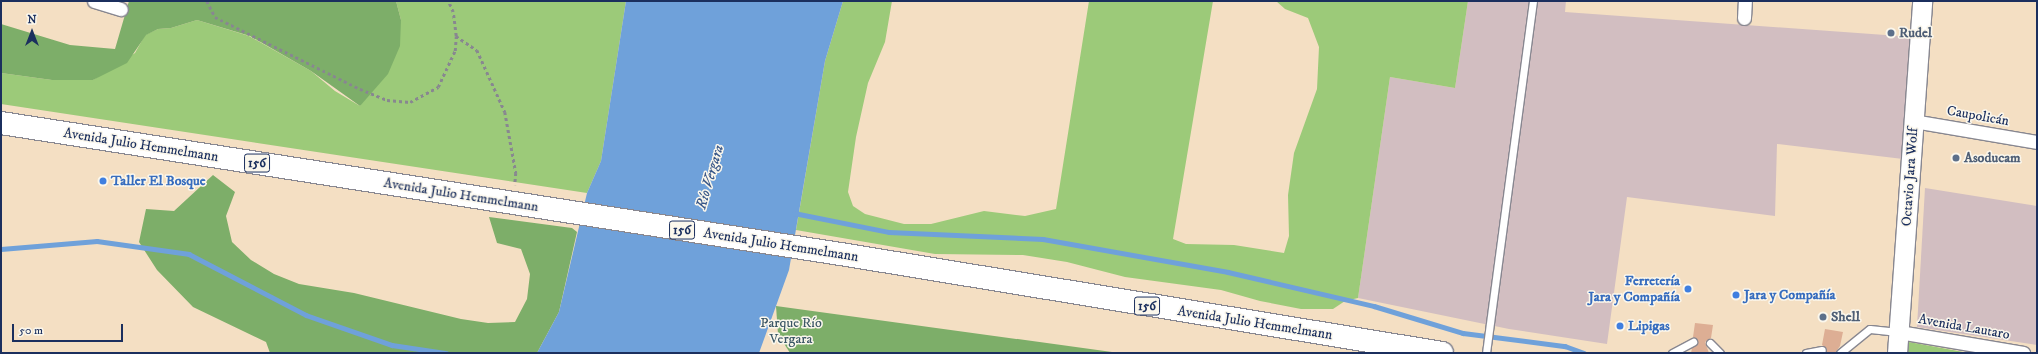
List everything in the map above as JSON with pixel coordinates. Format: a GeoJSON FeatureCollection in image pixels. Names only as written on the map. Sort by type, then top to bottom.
{"type":"FeatureCollection","features":[{"type":"Feature","properties":{"kind":"highway","name":"Avenida Julio Hemmelmann"},"geometry":{"type":"LineString","coordinates":[[1,123],[512,204],[853,256],[1442,353]]}},
{"type":"Feature","properties":{"kind":"main road","name":"Octavio Jara Wolf"},"geometry":{"type":"LineString","coordinates":[[1897,353],[1922,1]]}},
{"type":"Feature","properties":{"kind":"street"},"geometry":{"type":"LineString","coordinates":[[94,1],[120,9]]}},
{"type":"Feature","properties":{"kind":"street"},"geometry":{"type":"LineString","coordinates":[[1744,18],[1745,1]]}},
{"type":"Feature","properties":{"kind":"street","name":"Caupolicán"},"geometry":{"type":"LineString","coordinates":[[1914,121],[2037,142]]}},
{"type":"Feature","properties":{"kind":"street","name":"Avenida Lautaro"},"geometry":{"type":"LineString","coordinates":[[1899,332],[1996,351],[2023,353]]}},
{"type":"Feature","properties":{"kind":"lane"},"geometry":{"type":"LineString","coordinates":[[1486,353],[1532,1]]}},
{"type":"Feature","properties":{"kind":"lane"},"geometry":{"type":"LineString","coordinates":[[1840,353],[1870,329],[1899,332]]}},
{"type":"Feature","properties":{"kind":"lane"},"geometry":{"type":"LineString","coordinates":[[1672,353],[1692,342]]}},
{"type":"Feature","properties":{"kind":"lane"},"geometry":{"type":"LineString","coordinates":[[1710,343],[1720,353]]}},
{"type":"Feature","properties":{"kind":"lane"},"geometry":{"type":"LineString","coordinates":[[1806,353],[1822,350]]}},
{"type":"Feature","properties":{"kind":"path"},"geometry":{"type":"LineString","coordinates":[[207,1],[215,17],[387,100],[410,102],[438,87],[455,51],[456,36],[453,12],[448,1]]}},
{"type":"Feature","properties":{"kind":"path"},"geometry":{"type":"LineString","coordinates":[[456,36],[477,50],[505,112],[516,173],[512,204]]}},
{"type":"Feature","properties":{"kind":"shaded area"},"geometry":{"type":"Polygon","coordinates":[[[1468,1],[1566,1],[1565,12],[1913,37],[1903,159],[1777,144],[1775,216],[1627,197],[1607,344],[1509,329],[1358,298],[1390,77],[1455,88],[1468,1]]]}},
{"type":"Feature","properties":{"kind":"shaded area"},"geometry":{"type":"Polygon","coordinates":[[[1925,188],[2037,206],[2037,345],[1917,327],[1925,188]]]}},
{"type":"Feature","properties":{"kind":"green space"},"geometry":{"type":"Polygon","coordinates":[[[129,1],[396,1],[401,20],[400,46],[388,74],[360,106],[311,71],[250,36],[197,20],[171,28],[158,29],[146,35],[127,63],[93,80],[52,80],[1,73],[1,24],[70,45],[115,49],[129,1]]]}},
{"type":"Feature","properties":{"kind":"green space"},"geometry":{"type":"Polygon","coordinates":[[[396,1],[626,1],[601,161],[587,193],[1,104],[1,73],[52,80],[93,80],[135,53],[145,35],[158,29],[171,28],[197,20],[249,36],[311,71],[335,91],[360,106],[401,20],[396,1]]]}},
{"type":"Feature","properties":{"kind":"green space"},"geometry":{"type":"Polygon","coordinates":[[[843,1],[892,1],[885,42],[868,83],[856,137],[848,192],[853,206],[865,214],[904,224],[931,224],[984,211],[1025,216],[1056,209],[1089,1],[1213,1],[1173,239],[1186,244],[1234,245],[1284,253],[1289,236],[1288,195],[1294,153],[1317,89],[1319,47],[1308,18],[1285,9],[1276,1],[1468,1],[1455,88],[1390,77],[1358,298],[1345,301],[1333,309],[1301,309],[1260,301],[1221,290],[1125,277],[1067,262],[1023,255],[935,254],[796,230],[825,61],[843,1]]]}},
{"type":"Feature","properties":{"kind":"green space"},"geometry":{"type":"Polygon","coordinates":[[[213,175],[235,192],[226,216],[232,242],[251,260],[274,274],[299,284],[354,293],[461,319],[488,323],[515,322],[527,299],[530,274],[521,249],[497,243],[489,217],[572,228],[577,232],[559,312],[537,353],[270,353],[266,342],[193,307],[157,270],[139,242],[146,209],[174,211],[213,175]]]}},
{"type":"Feature","properties":{"kind":"green space","name":"Parque Río Vergara"},"geometry":{"type":"Polygon","coordinates":[[[776,306],[1112,353],[790,353],[778,334],[776,306]]]}},
{"type":"Feature","properties":{"kind":"green space"},"geometry":{"type":"Polygon","coordinates":[[[1909,342],[1969,353],[1907,353],[1909,342]]]}},
{"type":"Feature","properties":{"kind":"water","name":"Río Vergara"},"geometry":{"type":"Polygon","coordinates":[[[626,1],[843,1],[825,61],[789,270],[759,353],[537,353],[559,312],[587,193],[601,161],[626,1]]]}},
{"type":"Feature","properties":{"kind":"building"},"geometry":{"type":"Polygon","coordinates":[[[1695,323],[1713,325],[1711,338],[1705,342],[1709,353],[1691,353],[1692,348],[1698,343],[1693,337],[1695,323]]]}},
{"type":"Feature","properties":{"kind":"building"},"geometry":{"type":"Polygon","coordinates":[[[1825,329],[1843,332],[1840,346],[1835,353],[1826,353],[1827,349],[1822,345],[1825,329]]]}},
{"type":"Feature","properties":{"kind":"waterway"},"geometry":{"type":"LineString","coordinates":[[794,213],[889,232],[1043,239],[1228,272],[1374,306],[1463,333],[1565,346],[1584,353]]}},
{"type":"Feature","properties":{"kind":"waterway"},"geometry":{"type":"LineString","coordinates":[[1,249],[97,241],[189,254],[306,315],[392,345],[446,353]]}},
{"type":"Feature","properties":{"kind":"place","name":"Rudel"},"geometry":{"type":"Point","coordinates":[1891,33]}},
{"type":"Feature","properties":{"kind":"place","name":"Asoducam"},"geometry":{"type":"Point","coordinates":[1956,158]}},
{"type":"Feature","properties":{"kind":"place","name":"Taller El Bosque"},"geometry":{"type":"Point","coordinates":[103,181]}},
{"type":"Feature","properties":{"kind":"place","name":"Ferretería Jara y Compañía"},"geometry":{"type":"Point","coordinates":[1688,289]}},
{"type":"Feature","properties":{"kind":"place","name":"Jara y Compañía"},"geometry":{"type":"Point","coordinates":[1736,295]}},
{"type":"Feature","properties":{"kind":"place","name":"Shell"},"geometry":{"type":"Point","coordinates":[1823,317]}},
{"type":"Feature","properties":{"kind":"place","name":"Lipigas"},"geometry":{"type":"Point","coordinates":[1620,326]}}]}
